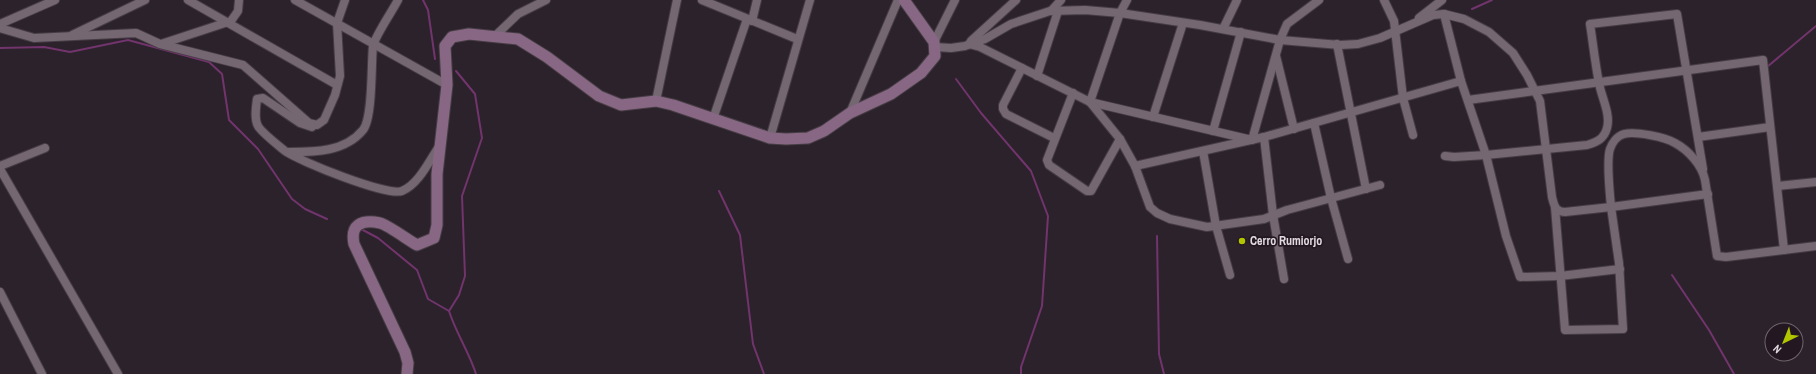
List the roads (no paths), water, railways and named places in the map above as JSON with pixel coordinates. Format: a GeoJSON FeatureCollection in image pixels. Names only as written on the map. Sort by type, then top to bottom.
{"type":"FeatureCollection","features":[{"type":"Feature","properties":{"kind":"main road"},"geometry":{"type":"LineString","coordinates":[[407,374],[408,363],[405,352],[354,244],[352,234],[355,228],[364,222],[380,223],[417,245],[434,238],[437,226],[437,174],[447,85],[445,46],[452,37],[469,34],[518,39],[547,57],[599,96],[621,105],[656,101],[770,138],[808,138],[824,131],[850,113],[891,94],[921,73],[935,56],[934,45],[904,0]]}},
{"type":"Feature","properties":{"kind":"street"},"geometry":{"type":"LineString","coordinates":[[0,24],[55,0]]}},
{"type":"Feature","properties":{"kind":"street"},"geometry":{"type":"LineString","coordinates":[[68,37],[146,0]]}},
{"type":"Feature","properties":{"kind":"street"},"geometry":{"type":"LineString","coordinates":[[188,0],[337,85]]}},
{"type":"Feature","properties":{"kind":"street"},"geometry":{"type":"LineString","coordinates":[[160,44],[231,21],[238,11],[239,0]]}},
{"type":"Feature","properties":{"kind":"street"},"geometry":{"type":"LineString","coordinates":[[295,0],[447,85]]}},
{"type":"Feature","properties":{"kind":"street"},"geometry":{"type":"LineString","coordinates":[[345,0],[337,23],[340,76],[324,120],[318,125],[311,127],[300,123],[262,98],[257,99],[256,110],[258,126],[286,152],[358,182],[382,190],[400,192],[412,186],[440,145]]}},
{"type":"Feature","properties":{"kind":"street"},"geometry":{"type":"LineString","coordinates":[[286,152],[325,151],[346,143],[363,129],[369,106],[374,44],[398,0]]}},
{"type":"Feature","properties":{"kind":"street"},"geometry":{"type":"LineString","coordinates":[[494,36],[518,14],[546,0]]}},
{"type":"Feature","properties":{"kind":"street"},"geometry":{"type":"LineString","coordinates":[[656,101],[677,0]]}},
{"type":"Feature","properties":{"kind":"street"},"geometry":{"type":"LineString","coordinates":[[702,0],[798,39]]}},
{"type":"Feature","properties":{"kind":"street"},"geometry":{"type":"LineString","coordinates":[[713,119],[757,0]]}},
{"type":"Feature","properties":{"kind":"street"},"geometry":{"type":"LineString","coordinates":[[770,138],[810,0]]}},
{"type":"Feature","properties":{"kind":"street"},"geometry":{"type":"LineString","coordinates":[[850,113],[898,0]]}},
{"type":"Feature","properties":{"kind":"street"},"geometry":{"type":"LineString","coordinates":[[954,0],[934,45],[951,48],[969,44],[985,39],[1011,24],[1028,17],[1055,11],[1085,10],[1183,22],[1280,40],[1337,44],[1358,44],[1380,38],[1432,15],[1444,14],[1464,19],[1489,32],[1513,53],[1536,90],[1540,101],[1555,207],[1565,330],[1623,329],[1620,269],[1611,207],[1609,154],[1614,142],[1624,134],[1637,134],[1663,138],[1675,143],[1698,163],[1704,176]]}},
{"type":"Feature","properties":{"kind":"street"},"geometry":{"type":"LineString","coordinates":[[969,44],[1016,0]]}},
{"type":"Feature","properties":{"kind":"street"},"geometry":{"type":"LineString","coordinates":[[1037,76],[1055,11],[1061,0]]}},
{"type":"Feature","properties":{"kind":"street"},"geometry":{"type":"LineString","coordinates":[[1090,102],[1120,14],[1127,0]]}},
{"type":"Feature","properties":{"kind":"street"},"geometry":{"type":"LineString","coordinates":[[1223,29],[1237,0]]}},
{"type":"Feature","properties":{"kind":"street"},"geometry":{"type":"LineString","coordinates":[[1252,140],[1280,40],[1287,24],[1319,0]]}},
{"type":"Feature","properties":{"kind":"street"},"geometry":{"type":"LineString","coordinates":[[1384,0],[1394,21],[1394,32],[1404,98],[1413,135]]}},
{"type":"Feature","properties":{"kind":"street"},"geometry":{"type":"LineString","coordinates":[[1412,24],[1439,1]]}},
{"type":"Feature","properties":{"kind":"street"},"geometry":{"type":"LineString","coordinates":[[1444,14],[1461,81],[1486,155],[1506,236],[1518,274],[1523,278],[1560,276],[1620,269]]}},
{"type":"Feature","properties":{"kind":"street"},"geometry":{"type":"LineString","coordinates":[[1446,156],[1486,155],[1587,145],[1598,142],[1604,136],[1608,118],[1598,82],[1590,24],[1677,14],[1708,194],[1717,256],[1726,257],[1816,246]]}},
{"type":"Feature","properties":{"kind":"street"},"geometry":{"type":"LineString","coordinates":[[1153,117],[1183,22]]}},
{"type":"Feature","properties":{"kind":"street"},"geometry":{"type":"LineString","coordinates":[[0,28],[34,38],[136,33],[160,44],[243,65],[309,123],[318,125]]}},
{"type":"Feature","properties":{"kind":"street"},"geometry":{"type":"LineString","coordinates":[[1213,131],[1241,32]]}},
{"type":"Feature","properties":{"kind":"street"},"geometry":{"type":"LineString","coordinates":[[969,44],[980,47],[1090,102],[1252,140]]}},
{"type":"Feature","properties":{"kind":"street"},"geometry":{"type":"LineString","coordinates":[[1337,44],[1352,112],[1366,189]]}},
{"type":"Feature","properties":{"kind":"street"},"geometry":{"type":"LineString","coordinates":[[1276,54],[1294,129]]}},
{"type":"Feature","properties":{"kind":"street"},"geometry":{"type":"LineString","coordinates":[[1468,100],[1763,60],[1784,250]]}},
{"type":"Feature","properties":{"kind":"street"},"geometry":{"type":"LineString","coordinates":[[1022,68],[1003,105],[1003,109],[1006,114],[1054,138]]}},
{"type":"Feature","properties":{"kind":"street"},"geometry":{"type":"LineString","coordinates":[[1135,166],[1264,137],[1461,81]]}},
{"type":"Feature","properties":{"kind":"street"},"geometry":{"type":"LineString","coordinates":[[1073,93],[1054,138],[1046,162],[1087,191],[1091,192],[1120,139]]}},
{"type":"Feature","properties":{"kind":"street"},"geometry":{"type":"LineString","coordinates":[[1090,102],[1120,139],[1135,166],[1150,207],[1157,213],[1170,219],[1207,227],[1264,219],[1273,215],[1380,185]]}},
{"type":"Feature","properties":{"kind":"street"},"geometry":{"type":"LineString","coordinates":[[1314,123],[1331,198],[1348,259]]}},
{"type":"Feature","properties":{"kind":"street"},"geometry":{"type":"LineString","coordinates":[[1698,137],[1770,127]]}},
{"type":"Feature","properties":{"kind":"street"},"geometry":{"type":"LineString","coordinates":[[1264,137],[1273,215],[1284,279]]}},
{"type":"Feature","properties":{"kind":"street"},"geometry":{"type":"LineString","coordinates":[[0,166],[45,148]]}},
{"type":"Feature","properties":{"kind":"street"},"geometry":{"type":"LineString","coordinates":[[1203,151],[1216,226],[1230,275]]}},
{"type":"Feature","properties":{"kind":"street"},"geometry":{"type":"LineString","coordinates":[[0,169],[118,374]]}},
{"type":"Feature","properties":{"kind":"street"},"geometry":{"type":"LineString","coordinates":[[1777,186],[1816,182]]}},
{"type":"Feature","properties":{"kind":"street"},"geometry":{"type":"LineString","coordinates":[[1555,207],[1561,212],[1565,212],[1708,194]]}},
{"type":"Feature","properties":{"kind":"street"},"geometry":{"type":"LineString","coordinates":[[0,292],[42,374]]}},
{"type":"Feature","properties":{"kind":"waterway"},"geometry":{"type":"LineString","coordinates":[[423,0],[428,10],[435,59]]}},
{"type":"Feature","properties":{"kind":"waterway"},"geometry":{"type":"LineString","coordinates":[[1472,9],[1492,0]]}},
{"type":"Feature","properties":{"kind":"waterway"},"geometry":{"type":"LineString","coordinates":[[1767,67],[1816,26]]}},
{"type":"Feature","properties":{"kind":"waterway"},"geometry":{"type":"LineString","coordinates":[[0,48],[44,47],[70,52],[128,40],[209,62],[222,74],[229,120],[258,149],[292,199],[305,209],[327,219]]}},
{"type":"Feature","properties":{"kind":"waterway"},"geometry":{"type":"LineString","coordinates":[[449,311],[459,295],[465,276],[462,196],[482,138],[475,94],[456,71]]}},
{"type":"Feature","properties":{"kind":"waterway"},"geometry":{"type":"LineString","coordinates":[[956,79],[981,113],[1031,171],[1048,216],[1042,306],[1021,367],[1021,374]]}},
{"type":"Feature","properties":{"kind":"waterway"},"geometry":{"type":"LineString","coordinates":[[719,191],[740,235],[753,344],[764,374]]}},
{"type":"Feature","properties":{"kind":"waterway"},"geometry":{"type":"LineString","coordinates":[[361,229],[378,238],[417,270],[428,299],[449,311],[476,374]]}},
{"type":"Feature","properties":{"kind":"waterway"},"geometry":{"type":"LineString","coordinates":[[1157,236],[1159,354],[1164,374]]}},
{"type":"Feature","properties":{"kind":"waterway"},"geometry":{"type":"LineString","coordinates":[[1672,275],[1709,330],[1734,374]]}},
{"type":"Feature","properties":{"kind":"place","name":"Cerro Rumiorjo"},"geometry":{"type":"Point","coordinates":[1242,241]}}]}
